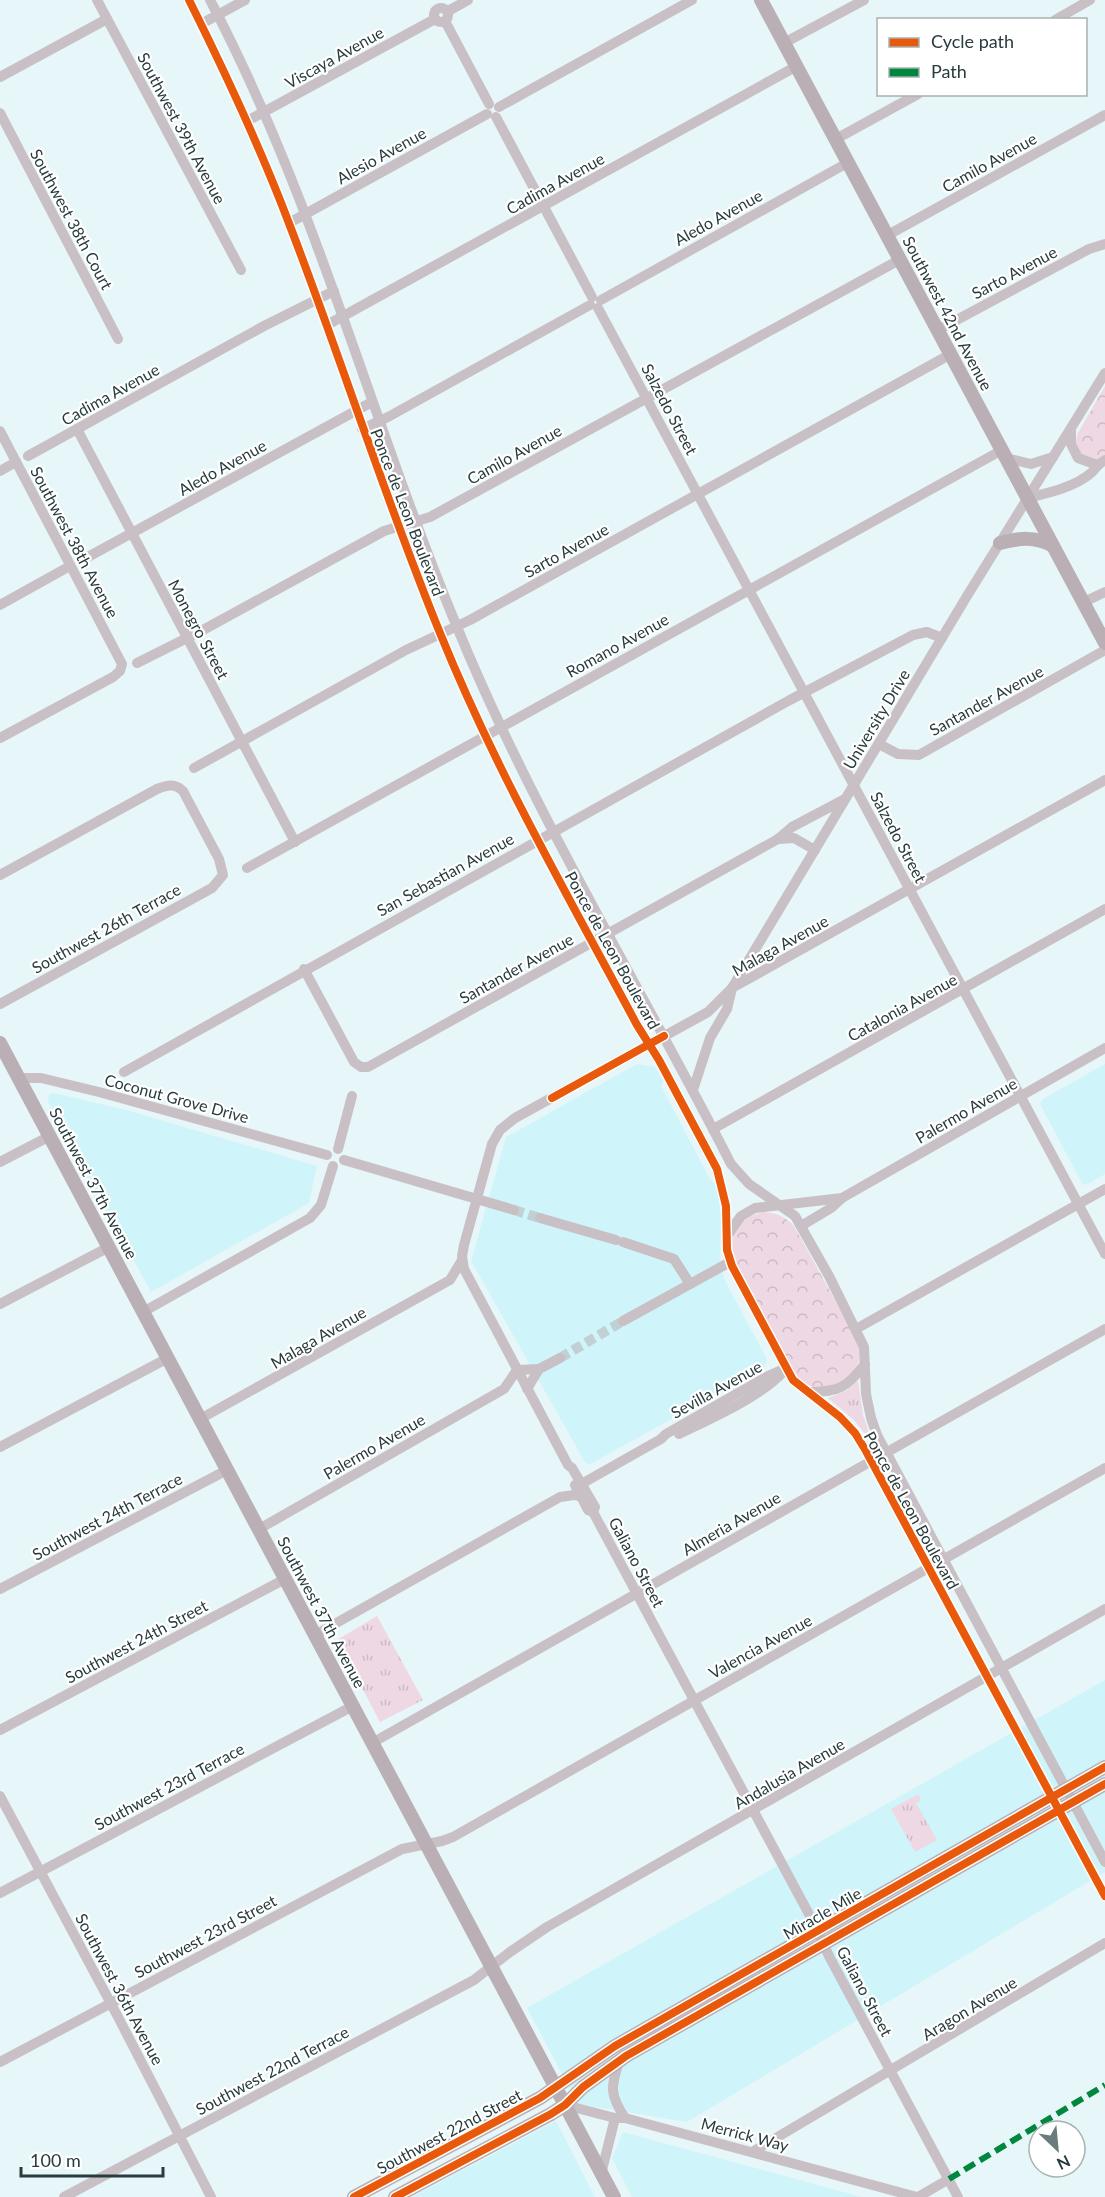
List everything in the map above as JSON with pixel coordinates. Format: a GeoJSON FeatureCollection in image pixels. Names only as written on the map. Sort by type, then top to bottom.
{"type":"FeatureCollection","features":[{"type":"Feature","properties":{"kind":"main road","name":"Southwest 42nd Avenue"},"geometry":{"type":"LineString","coordinates":[[760,0],[849,162],[1105,643]]}},
{"type":"Feature","properties":{"kind":"main road"},"geometry":{"type":"LineString","coordinates":[[1000,543],[1025,538],[1040,540],[1053,546]]}},
{"type":"Feature","properties":{"kind":"main road","name":"Southwest 37th Avenue"},"geometry":{"type":"LineString","coordinates":[[0,1043],[614,2197]]}},
{"type":"Feature","properties":{"kind":"main road","name":"Miracle Mile"},"geometry":{"type":"LineString","coordinates":[[556,2087],[603,2054],[820,1937],[1070,1795],[1105,1767]]}},
{"type":"Feature","properties":{"kind":"main road","name":"Miracle Mile"},"geometry":{"type":"LineString","coordinates":[[1070,1795],[1105,1784]]}},
{"type":"Feature","properties":{"kind":"main road","name":"Miracle Mile"},"geometry":{"type":"LineString","coordinates":[[565,2105],[583,2088],[619,2061],[820,1937]]}},
{"type":"Feature","properties":{"kind":"main road","name":"Southwest 22nd Street"},"geometry":{"type":"LineString","coordinates":[[354,2197],[540,2098],[556,2087]]}},
{"type":"Feature","properties":{"kind":"main road","name":"Southwest 22nd Street"},"geometry":{"type":"LineString","coordinates":[[395,2197],[565,2105]]}},
{"type":"Feature","properties":{"kind":"street","name":"Southwest 39th Avenue"},"geometry":{"type":"LineString","coordinates":[[97,0],[241,270]]}},
{"type":"Feature","properties":{"kind":"street","name":"Ponce de Leon Boulevard"},"geometry":{"type":"LineString","coordinates":[[189,0],[247,121],[289,223],[398,527],[440,634],[484,736],[637,1025],[650,1044],[717,1169],[725,1200],[727,1250],[730,1262],[795,1382],[845,1422],[872,1461],[1105,1896]]}},
{"type":"Feature","properties":{"kind":"street","name":"Ponce de Leon Boulevard"},"geometry":{"type":"LineString","coordinates":[[210,0],[263,114],[305,215],[415,522],[500,728],[737,1173],[792,1214],[801,1226],[856,1329],[864,1347],[869,1410],[874,1430],[1105,1862]]}},
{"type":"Feature","properties":{"kind":"street"},"geometry":{"type":"LineString","coordinates":[[201,24],[244,0]]}},
{"type":"Feature","properties":{"kind":"street","name":"Viscaya Avenue"},"geometry":{"type":"LineString","coordinates":[[247,121],[440,12],[468,0]]}},
{"type":"Feature","properties":{"kind":"street","name":"Alesio Avenue"},"geometry":{"type":"LineString","coordinates":[[289,223],[692,0]]}},
{"type":"Feature","properties":{"kind":"street"},"geometry":{"type":"LineString","coordinates":[[784,43],[864,0]]}},
{"type":"Feature","properties":{"kind":"street"},"geometry":{"type":"LineString","coordinates":[[1058,18],[1090,0]]}},
{"type":"Feature","properties":{"kind":"street","name":"Salzedo Street"},"geometry":{"type":"LineString","coordinates":[[440,12],[1105,1254]]}},
{"type":"Feature","properties":{"kind":"street"},"geometry":{"type":"LineString","coordinates":[[0,76],[107,19]]}},
{"type":"Feature","properties":{"kind":"street","name":"Cadima Avenue"},"geometry":{"type":"LineString","coordinates":[[327,325],[797,66]]}},
{"type":"Feature","properties":{"kind":"street"},"geometry":{"type":"LineString","coordinates":[[836,139],[914,96]]}},
{"type":"Feature","properties":{"kind":"street","name":"Southwest 38th Court"},"geometry":{"type":"LineString","coordinates":[[0,113],[118,339]]}},
{"type":"Feature","properties":{"kind":"street","name":"Camilo Avenue"},"geometry":{"type":"LineString","coordinates":[[888,235],[1105,115]]}},
{"type":"Feature","properties":{"kind":"street","name":"Aledo Avenue"},"geometry":{"type":"LineString","coordinates":[[362,429],[379,422],[849,162]]}},
{"type":"Feature","properties":{"kind":"street","name":"Sarto Avenue"},"geometry":{"type":"LineString","coordinates":[[938,330],[1089,249],[1105,244]]}},
{"type":"Feature","properties":{"kind":"street","name":"Camilo Avenue"},"geometry":{"type":"LineString","coordinates":[[137,663],[384,531],[440,512],[901,259]]}},
{"type":"Feature","properties":{"kind":"street","name":"Cadima Avenue"},"geometry":{"type":"LineString","coordinates":[[28,456],[264,326],[334,291]]}},
{"type":"Feature","properties":{"kind":"street","name":"Sarto Avenue"},"geometry":{"type":"LineString","coordinates":[[194,768],[406,650],[456,626],[951,354]]}},
{"type":"Feature","properties":{"kind":"street","name":"University Drive"},"geometry":{"type":"LineString","coordinates":[[693,1090],[710,1038],[727,1009],[732,988],[942,638],[1105,373]]}},
{"type":"Feature","properties":{"kind":"street","name":"Aledo Avenue"},"geometry":{"type":"LineString","coordinates":[[86,558],[372,402]]}},
{"type":"Feature","properties":{"kind":"street","name":"Monegro Street"},"geometry":{"type":"LineString","coordinates":[[77,429],[295,842]]}},
{"type":"Feature","properties":{"kind":"street"},"geometry":{"type":"LineString","coordinates":[[1071,430],[1071,444],[1078,458],[1101,462]]}},
{"type":"Feature","properties":{"kind":"street","name":"Southwest 38th Avenue"},"geometry":{"type":"LineString","coordinates":[[0,431],[120,657],[122,667],[113,677],[0,738]]}},
{"type":"Feature","properties":{"kind":"street"},"geometry":{"type":"LineString","coordinates":[[1004,454],[1031,464],[1053,457]]}},
{"type":"Feature","properties":{"kind":"street","name":"Romano Avenue"},"geometry":{"type":"LineString","coordinates":[[247,867],[749,590],[1004,454]]}},
{"type":"Feature","properties":{"kind":"street"},"geometry":{"type":"LineString","coordinates":[[0,471],[16,462]]}},
{"type":"Feature","properties":{"kind":"street"},"geometry":{"type":"LineString","coordinates":[[1027,498],[1059,491],[1092,472],[1101,462]]}},
{"type":"Feature","properties":{"kind":"street"},"geometry":{"type":"LineString","coordinates":[[0,605],[70,566]]}},
{"type":"Feature","properties":{"kind":"street"},"geometry":{"type":"LineString","coordinates":[[1084,602],[1105,592]]}},
{"type":"Feature","properties":{"kind":"street","name":"San Sebastian Avenue"},"geometry":{"type":"LineString","coordinates":[[124,1072],[304,969],[913,635],[927,632],[942,638]]}},
{"type":"Feature","properties":{"kind":"street","name":"Santander Avenue"},"geometry":{"type":"LineString","coordinates":[[879,744],[898,754],[911,756],[922,753],[1105,650]]}},
{"type":"Feature","properties":{"kind":"street","name":"Malaga Avenue"},"geometry":{"type":"LineString","coordinates":[[200,1419],[450,1280],[464,1266],[463,1249],[492,1144],[506,1124],[708,1012],[732,988],[1105,780]]}},
{"type":"Feature","properties":{"kind":"street","name":"Southwest 26th Terrace"},"geometry":{"type":"LineString","coordinates":[[0,875],[157,789],[176,785],[183,791],[219,859],[223,875],[212,888],[0,1004]]}},
{"type":"Feature","properties":{"kind":"street","name":"Santander Avenue"},"geometry":{"type":"LineString","coordinates":[[304,969],[352,1058],[361,1067],[372,1065],[609,934],[846,798]]}},
{"type":"Feature","properties":{"kind":"street"},"geometry":{"type":"LineString","coordinates":[[778,838],[794,838],[815,850]]}},
{"type":"Feature","properties":{"kind":"street","name":"Catalonia Avenue"},"geometry":{"type":"LineString","coordinates":[[713,1130],[1105,909]]}},
{"type":"Feature","properties":{"kind":"street","name":"Palermo Avenue"},"geometry":{"type":"LineString","coordinates":[[801,1226],[831,1208],[842,1198],[1105,1048]]}},
{"type":"Feature","properties":{"kind":"street","name":"Coconut Grove Drive"},"geometry":{"type":"LineString","coordinates":[[18,1078],[41,1078],[327,1155]]}},
{"type":"Feature","properties":{"kind":"street"},"geometry":{"type":"LineString","coordinates":[[338,1149],[352,1096]]}},
{"type":"Feature","properties":{"kind":"street"},"geometry":{"type":"LineString","coordinates":[[0,1162],[50,1136]]}},
{"type":"Feature","properties":{"kind":"street"},"geometry":{"type":"LineString","coordinates":[[332,1149],[338,1149],[342,1152],[344,1160],[338,1166],[333,1166],[328,1163],[327,1155],[332,1149]]}},
{"type":"Feature","properties":{"kind":"street"},"geometry":{"type":"LineString","coordinates":[[344,1160],[514,1210]]}},
{"type":"Feature","properties":{"kind":"street"},"geometry":{"type":"LineString","coordinates":[[143,1312],[312,1216],[322,1203],[333,1166]]}},
{"type":"Feature","properties":{"kind":"street"},"geometry":{"type":"LineString","coordinates":[[856,1329],[1105,1189]]}},
{"type":"Feature","properties":{"kind":"street","name":"Palermo Avenue"},"geometry":{"type":"LineString","coordinates":[[727,1237],[734,1223],[745,1212],[755,1208],[842,1198]]}},
{"type":"Feature","properties":{"kind":"street"},"geometry":{"type":"LineString","coordinates":[[540,1218],[674,1259],[690,1284]]}},
{"type":"Feature","properties":{"kind":"street"},"geometry":{"type":"LineString","coordinates":[[0,1304],[109,1247]]}},
{"type":"Feature","properties":{"kind":"street"},"geometry":{"type":"LineString","coordinates":[[622,1321],[730,1262]]}},
{"type":"Feature","properties":{"kind":"street","name":"Galiano Street"},"geometry":{"type":"LineString","coordinates":[[464,1266],[470,1283],[568,1465],[567,1470],[595,1507],[593,1512],[958,2197]]}},
{"type":"Feature","properties":{"kind":"street"},"geometry":{"type":"LineString","coordinates":[[450,1280],[470,1283]]}},
{"type":"Feature","properties":{"kind":"street","name":"Almeria Avenue"},"geometry":{"type":"LineString","coordinates":[[372,1743],[1105,1329]]}},
{"type":"Feature","properties":{"kind":"street"},"geometry":{"type":"LineString","coordinates":[[0,1447],[168,1358]]}},
{"type":"Feature","properties":{"kind":"street"},"geometry":{"type":"LineString","coordinates":[[517,1370],[539,1369],[560,1358]]}},
{"type":"Feature","properties":{"kind":"street"},"geometry":{"type":"LineString","coordinates":[[808,1392],[827,1392],[843,1387],[854,1379],[865,1364]]}},
{"type":"Feature","properties":{"kind":"street","name":"Sevilla Avenue"},"geometry":{"type":"LineString","coordinates":[[315,1635],[661,1439],[669,1438],[704,1423],[773,1383],[786,1368]]}},
{"type":"Feature","properties":{"kind":"street"},"geometry":{"type":"LineString","coordinates":[[527,1389],[539,1369]]}},
{"type":"Feature","properties":{"kind":"street","name":"Palermo Avenue"},"geometry":{"type":"LineString","coordinates":[[259,1529],[504,1389],[517,1370]]}},
{"type":"Feature","properties":{"kind":"street","name":"Palermo Avenue"},"geometry":{"type":"LineString","coordinates":[[504,1389],[527,1389]]}},
{"type":"Feature","properties":{"kind":"street","name":"Valencia Avenue"},"geometry":{"type":"LineString","coordinates":[[426,1844],[442,1841],[464,1831],[1105,1468]]}},
{"type":"Feature","properties":{"kind":"street","name":"Southwest 24th Terrace"},"geometry":{"type":"LineString","coordinates":[[0,1589],[227,1470]]}},
{"type":"Feature","properties":{"kind":"street"},"geometry":{"type":"LineString","coordinates":[[561,1496],[577,1486]]}},
{"type":"Feature","properties":{"kind":"street","name":"Southwest 24th Street"},"geometry":{"type":"LineString","coordinates":[[0,1730],[285,1579]]}},
{"type":"Feature","properties":{"kind":"street","name":"Andalusia Avenue"},"geometry":{"type":"LineString","coordinates":[[491,1966],[547,1928],[1105,1609]]}},
{"type":"Feature","properties":{"kind":"street","name":"Southwest 23rd Terrace"},"geometry":{"type":"LineString","coordinates":[[0,1893],[353,1706]]}},
{"type":"Feature","properties":{"kind":"street","name":"Southwest 36th Avenue"},"geometry":{"type":"LineString","coordinates":[[0,1796],[211,2197]]}},
{"type":"Feature","properties":{"kind":"street","name":"Southwest 23rd Street"},"geometry":{"type":"LineString","coordinates":[[0,2062],[402,1849],[426,1844]]}},
{"type":"Feature","properties":{"kind":"street","name":"Aragon Avenue"},"geometry":{"type":"LineString","coordinates":[[754,2151],[1105,1944]]}},
{"type":"Feature","properties":{"kind":"street","name":"Southwest 22nd Terrace"},"geometry":{"type":"LineString","coordinates":[[64,2197],[474,1980],[491,1966]]}},
{"type":"Feature","properties":{"kind":"street"},"geometry":{"type":"LineString","coordinates":[[602,2174],[620,2118],[612,2092],[613,2078],[619,2061]]}},
{"type":"Feature","properties":{"kind":"street","name":"Merrick Way"},"geometry":{"type":"LineString","coordinates":[[565,2105],[754,2151],[918,2197]]}},
{"type":"Feature","properties":{"kind":"street"},"geometry":{"type":"LineString","coordinates":[[918,2197],[949,2179]]}},
{"type":"Feature","properties":{"kind":"street"},"geometry":{"type":"LineString","coordinates":[[870,2185],[877,2197]]}},
{"type":"Feature","properties":{"kind":"shaded area"},"geometry":{"type":"Polygon","coordinates":[[[637,1064],[655,1067],[663,1080],[661,1086],[711,1181],[717,1184],[721,1214],[720,1258],[725,1281],[767,1359],[764,1367],[589,1465],[585,1462],[471,1261],[506,1137],[637,1064]]]}},
{"type":"Feature","properties":{"kind":"shaded area"},"geometry":{"type":"Polygon","coordinates":[[[1105,1064],[1105,1174],[1086,1185],[1082,1183],[1040,1104],[1043,1099],[1105,1064]]]}},
{"type":"Feature","properties":{"kind":"shaded area"},"geometry":{"type":"Polygon","coordinates":[[[54,1093],[126,1110],[317,1166],[309,1203],[151,1292],[48,1102],[49,1094],[54,1093]]]}},
{"type":"Feature","properties":{"kind":"shaded area"},"geometry":{"type":"Polygon","coordinates":[[[1105,1680],[1105,1872],[687,2122],[578,2104],[527,2008],[1105,1680]]]}},
{"type":"Feature","properties":{"kind":"shaded area"},"geometry":{"type":"Polygon","coordinates":[[[556,2121],[595,2197],[412,2197],[556,2121]]]}},
{"type":"Feature","properties":{"kind":"shaded area"},"geometry":{"type":"Polygon","coordinates":[[[623,2132],[862,2197],[632,2197],[612,2158],[623,2132]]]}},
{"type":"Feature","properties":{"kind":"green space"},"geometry":{"type":"Polygon","coordinates":[[[1105,386],[1105,458],[1094,461],[1078,453],[1076,441],[1078,433],[1105,386]]]}},
{"type":"Feature","properties":{"kind":"green space"},"geometry":{"type":"Polygon","coordinates":[[[763,1212],[780,1216],[794,1226],[857,1340],[860,1354],[858,1363],[848,1378],[840,1383],[822,1388],[813,1387],[805,1384],[796,1376],[733,1257],[732,1240],[737,1227],[747,1218],[763,1212]]]}},
{"type":"Feature","properties":{"kind":"green space"},"geometry":{"type":"Polygon","coordinates":[[[858,1381],[863,1415],[873,1444],[854,1420],[828,1398],[846,1391],[858,1381]]]}},
{"type":"Feature","properties":{"kind":"green space"},"geometry":{"type":"Polygon","coordinates":[[[377,1616],[423,1700],[380,1722],[337,1640],[377,1616]]]}},
{"type":"Feature","properties":{"kind":"green space"},"geometry":{"type":"Polygon","coordinates":[[[918,1794],[921,1800],[916,1803],[937,1840],[915,1852],[891,1809],[918,1794]]]}},
{"type":"Feature","properties":{"kind":"tunnel"},"geometry":{"type":"LineString","coordinates":[[514,1210],[540,1218]]}},
{"type":"Feature","properties":{"kind":"tunnel"},"geometry":{"type":"LineString","coordinates":[[560,1358],[623,1321]]}},
{"type":"Feature","properties":{"kind":"marked path"},"geometry":{"type":"LineString","coordinates":[[949,2179],[1105,2085]]}},
{"type":"Feature","properties":{"kind":"cycle path"},"geometry":{"type":"LineString","coordinates":[[189,0],[279,197],[420,583],[461,684],[533,832],[717,1169],[726,1206],[727,1250],[732,1266],[793,1380],[840,1417],[855,1433],[866,1451],[1105,1896]]}},
{"type":"Feature","properties":{"kind":"cycle path"},"geometry":{"type":"LineString","coordinates":[[552,1098],[664,1036]]}},
{"type":"Feature","properties":{"kind":"cycle path"},"geometry":{"type":"LineString","coordinates":[[354,2197],[540,2098],[615,2046],[1105,1767]]}},
{"type":"Feature","properties":{"kind":"cycle path"},"geometry":{"type":"LineString","coordinates":[[395,2197],[551,2114],[626,2056],[1105,1784]]}}]}
